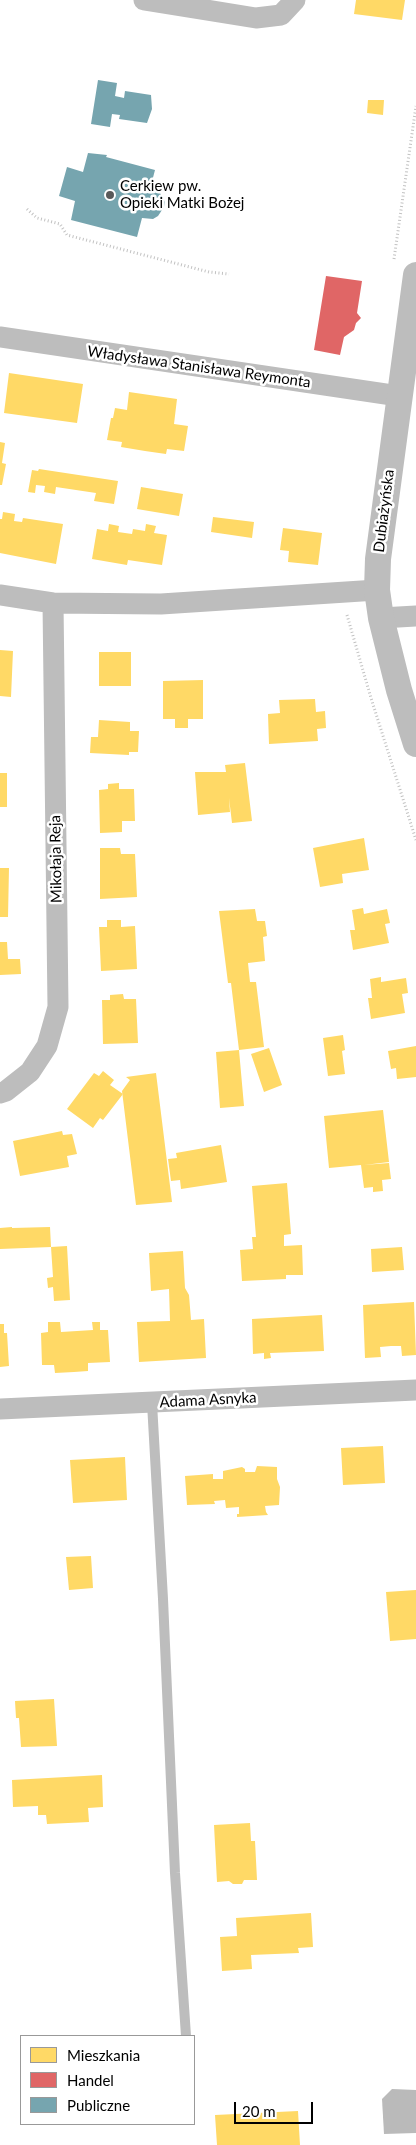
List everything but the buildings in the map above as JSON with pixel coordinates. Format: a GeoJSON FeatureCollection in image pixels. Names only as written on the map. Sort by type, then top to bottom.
{"type":"FeatureCollection","features":[{"type":"Feature","properties":{"kind":"street"},"geometry":{"type":"LineString","coordinates":[[144,0],[256,18],[281,15],[295,0]]}},
{"type":"Feature","properties":{"kind":"street","name":"Dubiażyńska"},"geometry":{"type":"LineString","coordinates":[[416,275],[411,343],[399,396],[378,559],[377,590],[381,618],[399,690],[416,744]]}},
{"type":"Feature","properties":{"kind":"street","name":"Władysława Stanisława Reymonta"},"geometry":{"type":"LineString","coordinates":[[0,337],[399,396]]}},
{"type":"Feature","properties":{"kind":"street"},"geometry":{"type":"LineString","coordinates":[[0,595],[53,603],[161,604],[377,590]]}},
{"type":"Feature","properties":{"kind":"street","name":"Mikołaja Reja"},"geometry":{"type":"LineString","coordinates":[[0,1093],[6,1091],[30,1072],[47,1046],[58,1007],[53,603]]}},
{"type":"Feature","properties":{"kind":"street"},"geometry":{"type":"LineString","coordinates":[[381,618],[416,616]]}},
{"type":"Feature","properties":{"kind":"street","name":"Adama Asnyka"},"geometry":{"type":"LineString","coordinates":[[0,1409],[416,1390]]}},
{"type":"Feature","properties":{"kind":"lane"},"geometry":{"type":"LineString","coordinates":[[152,1403],[164,1599],[175,1873],[186,2035]]}},
{"type":"Feature","properties":{"kind":"path"},"geometry":{"type":"LineString","coordinates":[[394,261],[416,106]]}},
{"type":"Feature","properties":{"kind":"path"},"geometry":{"type":"LineString","coordinates":[[27,209],[37,218],[60,224],[67,234],[209,272],[229,274]]}},
{"type":"Feature","properties":{"kind":"path"},"geometry":{"type":"LineString","coordinates":[[345,608],[416,840]]}},
{"type":"Feature","properties":{"kind":"shaded area"},"geometry":{"type":"Polygon","coordinates":[[[392,2089],[416,2090],[416,2133],[384,2134],[382,2099],[392,2089]]]}},
{"type":"Feature","properties":{"kind":"place","name":"Cerkiew pw. Opieki Matki Bożej"},"geometry":{"type":"Point","coordinates":[110,195]}}]}
